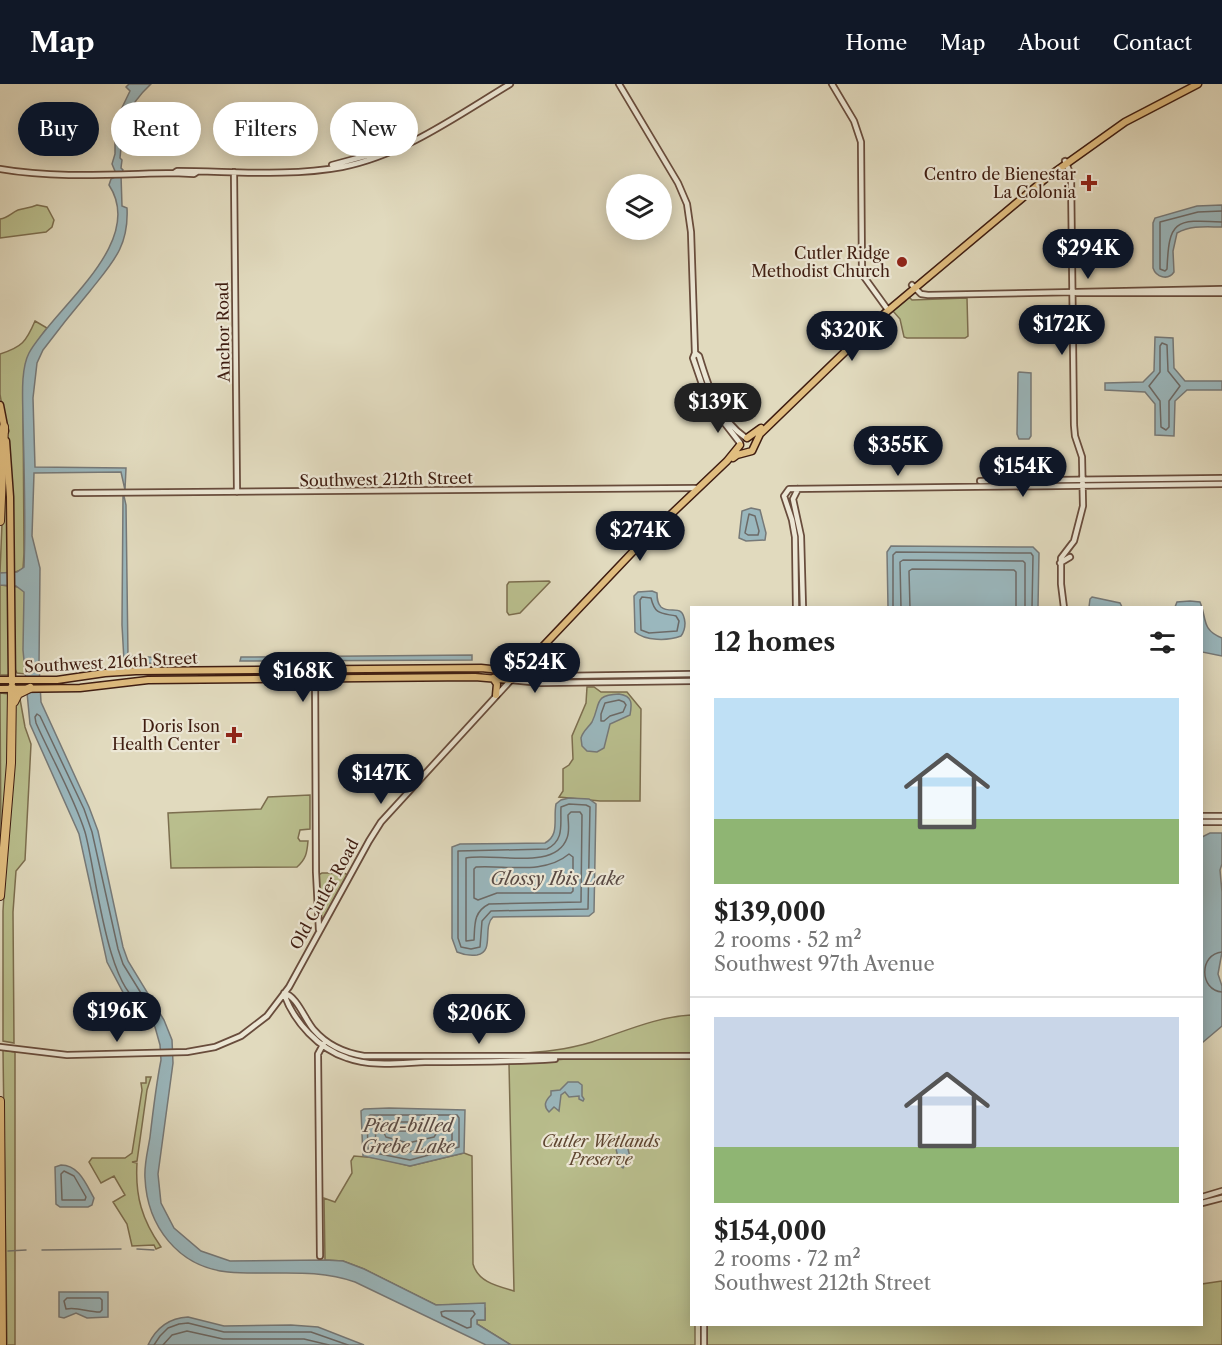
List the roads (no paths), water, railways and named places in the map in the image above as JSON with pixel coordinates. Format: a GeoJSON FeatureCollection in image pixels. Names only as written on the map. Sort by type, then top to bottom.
{"type":"FeatureCollection","features":[{"type":"Feature","properties":{"kind":"highway"},"geometry":{"type":"LineString","coordinates":[[0,521],[4,427]]}},
{"type":"Feature","properties":{"kind":"highway"},"geometry":{"type":"LineString","coordinates":[[0,896],[11,763],[12,684]]}},
{"type":"Feature","properties":{"kind":"highway"},"geometry":{"type":"LineString","coordinates":[[12,706],[16,695],[26,689]]}},
{"type":"Feature","properties":{"kind":"highway"},"geometry":{"type":"LineString","coordinates":[[0,1101],[2,1345]]}},
{"type":"Feature","properties":{"kind":"main road"},"geometry":{"type":"LineString","coordinates":[[1180,92],[1191,84]]}},
{"type":"Feature","properties":{"kind":"main road"},"geometry":{"type":"LineString","coordinates":[[887,309],[759,434],[752,450],[747,453],[742,450],[740,444],[746,438],[758,431],[887,309],[1019,196],[1118,125],[1147,108],[1198,84]]}},
{"type":"Feature","properties":{"kind":"main road"},"geometry":{"type":"LineString","coordinates":[[0,405],[9,477],[12,684]]}},
{"type":"Feature","properties":{"kind":"main road"},"geometry":{"type":"LineString","coordinates":[[746,438],[752,440],[754,445]]}},
{"type":"Feature","properties":{"kind":"main road","name":"Old Cutler Road"},"geometry":{"type":"LineString","coordinates":[[511,680],[637,547],[727,460],[740,444]]}},
{"type":"Feature","properties":{"kind":"main road","name":"Old Cutler Road"},"geometry":{"type":"LineString","coordinates":[[727,460],[747,453]]}},
{"type":"Feature","properties":{"kind":"main road"},"geometry":{"type":"LineString","coordinates":[[529,662],[529,670],[533,674]]}},
{"type":"Feature","properties":{"kind":"main road"},"geometry":{"type":"LineString","coordinates":[[12,665],[16,673],[23,678]]}},
{"type":"Feature","properties":{"kind":"main road","name":"Southwest 216th Street"},"geometry":{"type":"LineString","coordinates":[[0,688],[23,678],[44,680],[122,671],[481,668],[519,672]]}},
{"type":"Feature","properties":{"kind":"main road"},"geometry":{"type":"LineString","coordinates":[[493,678],[497,684],[496,695]]}},
{"type":"Feature","properties":{"kind":"main road","name":"Southwest 216th Street"},"geometry":{"type":"LineString","coordinates":[[0,680],[26,689],[80,688],[142,681],[493,678],[511,680]]}},
{"type":"Feature","properties":{"kind":"street"},"geometry":{"type":"LineString","coordinates":[[0,169],[40,173],[178,174],[286,172],[320,169],[359,162],[393,149],[433,130],[510,84]]}},
{"type":"Feature","properties":{"kind":"street"},"geometry":{"type":"LineString","coordinates":[[619,84],[678,183],[687,204],[690,226],[695,353],[693,358],[704,390],[716,412],[740,444]]}},
{"type":"Feature","properties":{"kind":"street"},"geometry":{"type":"LineString","coordinates":[[832,84],[853,119],[861,142],[862,274],[887,309]]}},
{"type":"Feature","properties":{"kind":"street"},"geometry":{"type":"LineString","coordinates":[[1064,606],[1060,563],[1063,554],[1076,538],[1083,510],[1082,457],[1074,430],[1071,175],[1066,162]]}},
{"type":"Feature","properties":{"kind":"street","name":"Anchor Road"},"geometry":{"type":"LineString","coordinates":[[234,172],[237,492]]}},
{"type":"Feature","properties":{"kind":"street"},"geometry":{"type":"LineString","coordinates":[[914,286],[925,295],[1073,293],[1080,295],[1222,291]]}},
{"type":"Feature","properties":{"kind":"street"},"geometry":{"type":"LineString","coordinates":[[695,353],[699,356],[707,384],[720,410],[746,438]]}},
{"type":"Feature","properties":{"kind":"street"},"geometry":{"type":"LineString","coordinates":[[796,606],[795,537],[784,496],[787,490],[998,487],[1222,478]]}},
{"type":"Feature","properties":{"kind":"street"},"geometry":{"type":"LineString","coordinates":[[980,481],[1222,484]]}},
{"type":"Feature","properties":{"kind":"street","name":"Southwest 212th Street"},"geometry":{"type":"LineString","coordinates":[[75,493],[696,488]]}},
{"type":"Feature","properties":{"kind":"street"},"geometry":{"type":"LineString","coordinates":[[798,489],[793,497],[801,536],[802,606]]}},
{"type":"Feature","properties":{"kind":"street"},"geometry":{"type":"LineString","coordinates":[[1060,563],[1070,556]]}},
{"type":"Feature","properties":{"kind":"street"},"geometry":{"type":"LineString","coordinates":[[315,669],[316,872],[319,930]]}},
{"type":"Feature","properties":{"kind":"street","name":"Southwest 216th Street"},"geometry":{"type":"LineString","coordinates":[[519,672],[557,676],[690,674]]}},
{"type":"Feature","properties":{"kind":"street","name":"Southwest 216th Street"},"geometry":{"type":"LineString","coordinates":[[511,680],[541,683],[690,681]]}},
{"type":"Feature","properties":{"kind":"street","name":"Old Cutler Road"},"geometry":{"type":"LineString","coordinates":[[0,1047],[67,1055],[175,1053],[214,1047],[238,1038],[263,1020],[284,993],[381,822],[511,680]]}},
{"type":"Feature","properties":{"kind":"street"},"geometry":{"type":"LineString","coordinates":[[1203,816],[1222,816]]}},
{"type":"Feature","properties":{"kind":"street"},"geometry":{"type":"LineString","coordinates":[[1203,822],[1222,822]]}},
{"type":"Feature","properties":{"kind":"street"},"geometry":{"type":"LineString","coordinates":[[284,993],[291,996],[324,1043],[369,1057],[690,1056]]}},
{"type":"Feature","properties":{"kind":"street"},"geometry":{"type":"LineString","coordinates":[[320,1256],[318,1053],[324,1043]]}},
{"type":"Feature","properties":{"kind":"street"},"geometry":{"type":"LineString","coordinates":[[1203,1197],[1222,1191]]}},
{"type":"Feature","properties":{"kind":"street"},"geometry":{"type":"LineString","coordinates":[[1203,1203],[1222,1198]]}},
{"type":"Feature","properties":{"kind":"street"},"geometry":{"type":"LineString","coordinates":[[704,1326],[704,1345]]}},
{"type":"Feature","properties":{"kind":"water"},"geometry":{"type":"Polygon","coordinates":[[[129,84],[151,84],[135,102],[125,102],[130,91],[126,87],[129,84]]]}},
{"type":"Feature","properties":{"kind":"water"},"geometry":{"type":"Polygon","coordinates":[[[114,156],[120,156],[123,170],[121,175],[122,206],[127,208],[125,233],[118,254],[43,350],[37,363],[33,398],[35,467],[126,468],[125,490],[121,472],[34,473],[32,536],[40,568],[41,702],[98,831],[128,961],[164,1020],[172,1040],[173,1063],[158,1174],[161,1203],[174,1228],[201,1251],[230,1261],[343,1261],[436,1305],[485,1303],[485,1320],[477,1320],[477,1324],[511,1345],[486,1345],[355,1282],[339,1277],[308,1273],[228,1272],[210,1268],[180,1253],[159,1228],[152,1212],[147,1196],[145,1168],[161,1060],[160,1045],[155,1027],[143,1012],[131,1004],[125,996],[107,962],[79,834],[30,724],[23,650],[24,592],[16,586],[0,585],[0,573],[17,572],[24,567],[23,377],[26,360],[41,335],[93,274],[107,252],[116,229],[117,207],[109,185],[111,179],[117,176],[112,164],[114,156]]]}},
{"type":"Feature","properties":{"kind":"water"},"geometry":{"type":"Polygon","coordinates":[[[1222,205],[1222,227],[1194,228],[1177,233],[1173,251],[1174,272],[1166,277],[1157,274],[1153,268],[1155,218],[1197,206],[1222,205]]]}},
{"type":"Feature","properties":{"kind":"water"},"geometry":{"type":"Polygon","coordinates":[[[1155,337],[1173,338],[1174,368],[1185,381],[1222,381],[1222,390],[1187,390],[1175,401],[1174,436],[1155,435],[1155,404],[1145,392],[1105,390],[1105,383],[1143,382],[1154,371],[1155,337]]]}},
{"type":"Feature","properties":{"kind":"water"},"geometry":{"type":"Polygon","coordinates":[[[1019,372],[1031,373],[1031,436],[1029,439],[1019,439],[1017,434],[1019,372]]]}},
{"type":"Feature","properties":{"kind":"water"},"geometry":{"type":"Polygon","coordinates":[[[123,496],[126,505],[128,656],[168,658],[172,659],[172,662],[136,664],[124,661],[123,496]]]}},
{"type":"Feature","properties":{"kind":"water"},"geometry":{"type":"Polygon","coordinates":[[[751,508],[760,510],[766,533],[765,540],[746,541],[739,538],[742,511],[751,508]]]}},
{"type":"Feature","properties":{"kind":"water"},"geometry":{"type":"Polygon","coordinates":[[[891,546],[1033,547],[1039,553],[1038,606],[888,606],[887,552],[891,546]]]}},
{"type":"Feature","properties":{"kind":"water"},"geometry":{"type":"Polygon","coordinates":[[[638,592],[657,593],[661,607],[682,613],[685,625],[681,636],[657,639],[635,632],[634,596],[638,592]]]}},
{"type":"Feature","properties":{"kind":"water"},"geometry":{"type":"Polygon","coordinates":[[[1092,597],[1120,603],[1122,606],[1089,606],[1092,597]]]}},
{"type":"Feature","properties":{"kind":"water"},"geometry":{"type":"Polygon","coordinates":[[[1177,602],[1200,602],[1201,606],[1175,606],[1177,602]]]}},
{"type":"Feature","properties":{"kind":"water"},"geometry":{"type":"Polygon","coordinates":[[[1203,612],[1208,627],[1215,635],[1222,638],[1222,656],[1203,652],[1203,612]]]}},
{"type":"Feature","properties":{"kind":"water"},"geometry":{"type":"Polygon","coordinates":[[[472,655],[472,660],[240,661],[241,657],[472,655]]]}},
{"type":"Feature","properties":{"kind":"water"},"geometry":{"type":"Polygon","coordinates":[[[619,694],[629,699],[630,715],[610,724],[604,748],[597,752],[587,751],[582,746],[581,738],[592,722],[599,702],[605,696],[619,694]]]}},
{"type":"Feature","properties":{"kind":"water","name":"Glossy Ibis Lake"},"geometry":{"type":"Polygon","coordinates":[[[569,798],[589,799],[596,804],[594,912],[589,916],[493,917],[488,927],[486,949],[482,953],[465,955],[457,952],[452,938],[452,847],[460,844],[545,843],[553,836],[556,804],[569,798]]]}},
{"type":"Feature","properties":{"kind":"water"},"geometry":{"type":"Polygon","coordinates":[[[1210,833],[1222,833],[1220,870],[1222,952],[1218,974],[1222,986],[1222,1026],[1203,1042],[1203,836],[1210,833]]]}},
{"type":"Feature","properties":{"kind":"water"},"geometry":{"type":"Polygon","coordinates":[[[568,1082],[578,1082],[582,1085],[583,1101],[579,1099],[579,1096],[569,1097],[565,1092],[561,1095],[559,1111],[554,1107],[549,1112],[546,1104],[551,1091],[560,1090],[568,1082]]]}},
{"type":"Feature","properties":{"kind":"water","name":"Pied-billed Grebe Lake"},"geometry":{"type":"Polygon","coordinates":[[[389,1108],[465,1110],[464,1153],[410,1166],[363,1156],[361,1111],[389,1108]]]}},
{"type":"Feature","properties":{"kind":"water"},"geometry":{"type":"Polygon","coordinates":[[[619,1139],[624,1143],[626,1141],[630,1157],[623,1168],[617,1163],[615,1145],[619,1139]]]}},
{"type":"Feature","properties":{"kind":"water"},"geometry":{"type":"Polygon","coordinates":[[[61,1165],[73,1168],[81,1176],[94,1198],[92,1205],[60,1207],[56,1204],[55,1167],[61,1165]]]}},
{"type":"Feature","properties":{"kind":"water"},"geometry":{"type":"Polygon","coordinates":[[[59,1292],[108,1292],[108,1317],[87,1318],[76,1313],[64,1318],[59,1317],[59,1292]]]}},
{"type":"Feature","properties":{"kind":"water"},"geometry":{"type":"Polygon","coordinates":[[[188,1317],[224,1326],[318,1327],[364,1345],[148,1345],[164,1325],[174,1319],[188,1317]]]}},
{"type":"Feature","properties":{"kind":"waterway"},"geometry":{"type":"LineString","coordinates":[[42,1250],[121,1249]]}},
{"type":"Feature","properties":{"kind":"waterway"},"geometry":{"type":"LineString","coordinates":[[137,1249],[154,1250]]}},
{"type":"Feature","properties":{"kind":"waterway"},"geometry":{"type":"LineString","coordinates":[[8,1251],[26,1250]]}},
{"type":"Feature","properties":{"kind":"place","name":"Centro de Bienestar La Colonia"},"geometry":{"type":"Point","coordinates":[1089,183]}},
{"type":"Feature","properties":{"kind":"place","name":"Cutler Ridge Methodist Church"},"geometry":{"type":"Point","coordinates":[902,262]}},
{"type":"Feature","properties":{"kind":"place","name":"Doris Ison Health Center"},"geometry":{"type":"Point","coordinates":[234,735]}},
{"type":"Feature","properties":{"kind":"park label","name":"Cutler Wetlands Preserve"},"geometry":{"type":"Point","coordinates":[601,1150]}}]}
